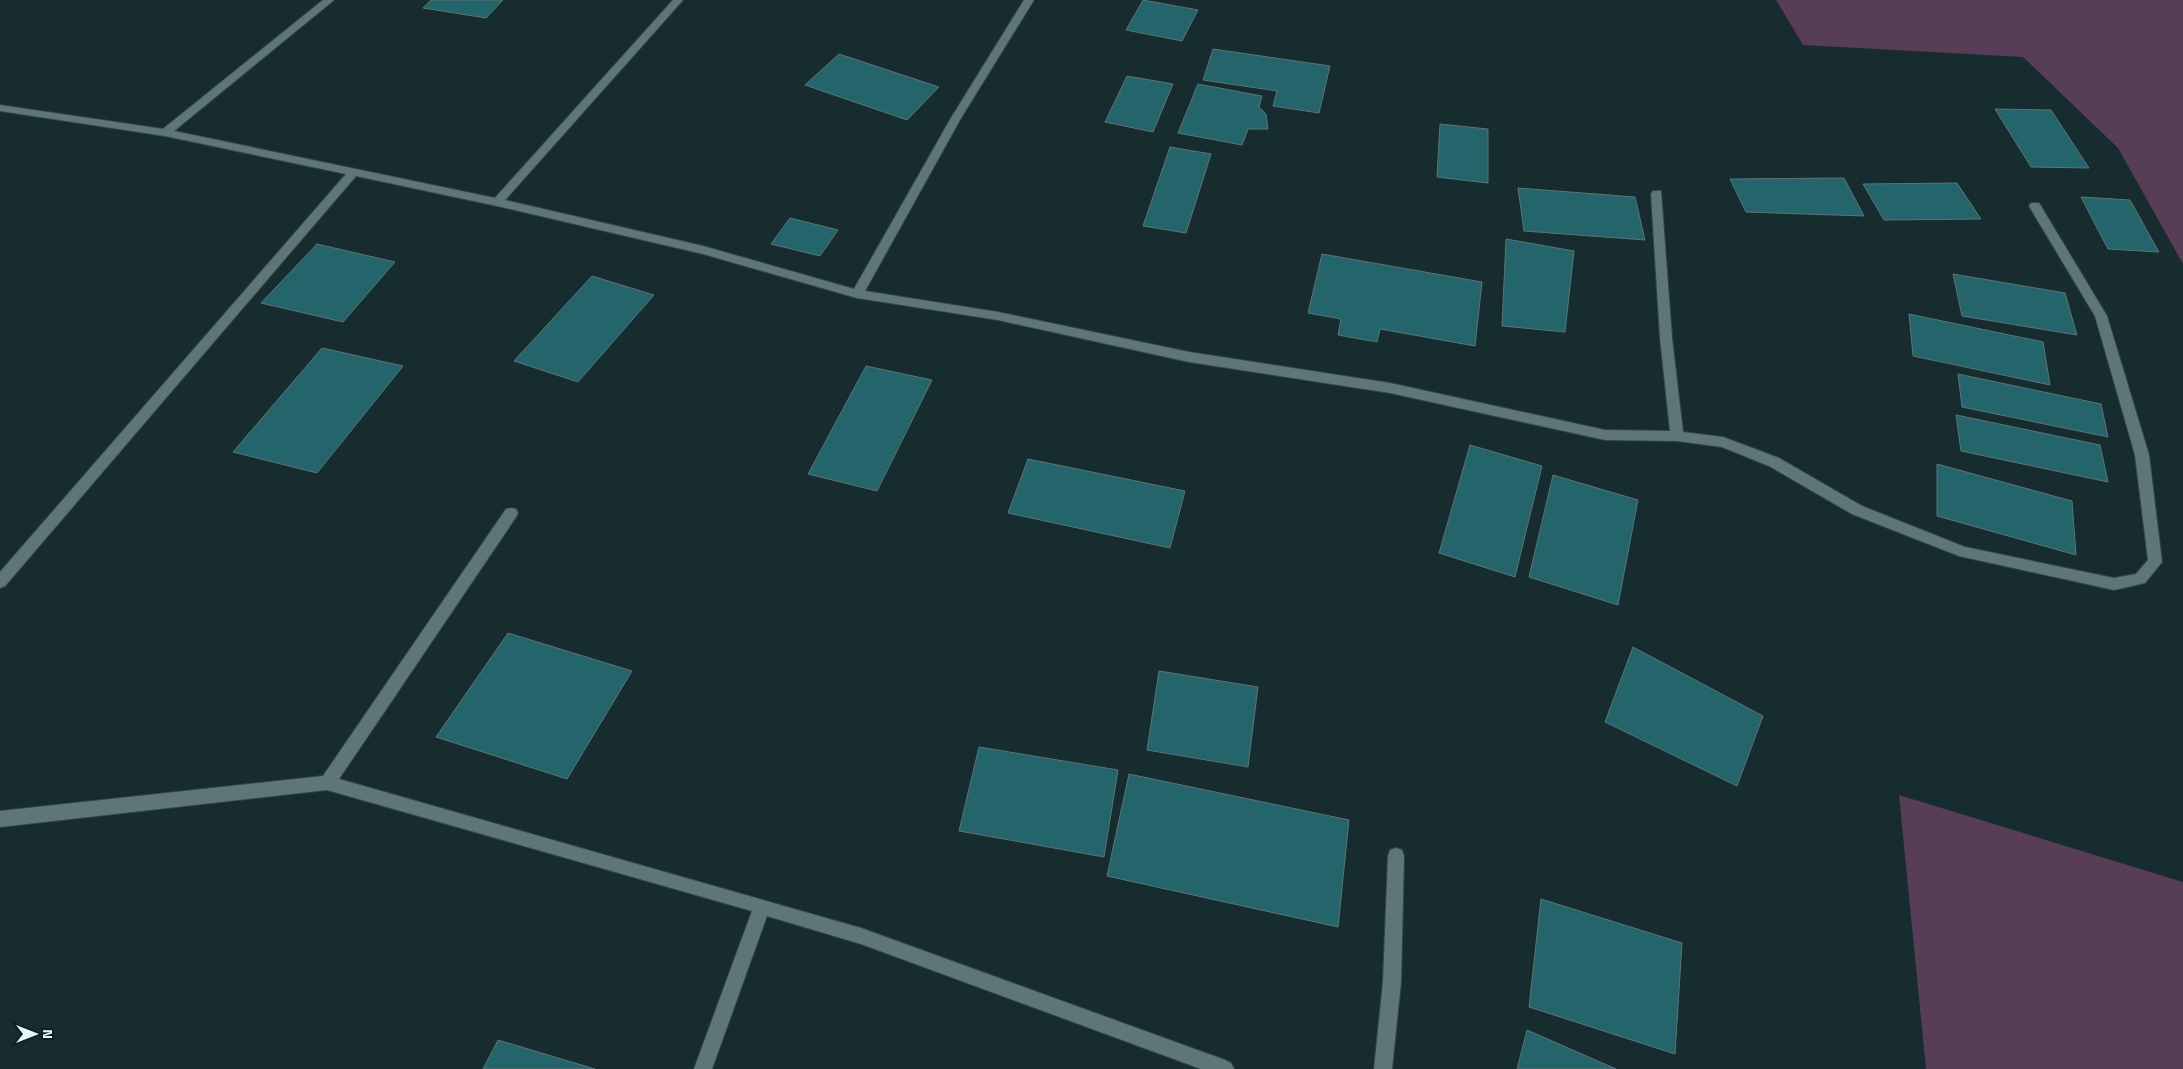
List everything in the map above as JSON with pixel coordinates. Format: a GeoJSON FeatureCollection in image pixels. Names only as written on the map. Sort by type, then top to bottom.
{"type":"FeatureCollection","features":[{"type":"Feature","properties":{"kind":"street"},"geometry":{"type":"LineString","coordinates":[[165,134],[329,0]]}},
{"type":"Feature","properties":{"kind":"street"},"geometry":{"type":"LineString","coordinates":[[497,202],[678,0]]}},
{"type":"Feature","properties":{"kind":"street"},"geometry":{"type":"LineString","coordinates":[[857,294],[956,118],[1029,0]]}},
{"type":"Feature","properties":{"kind":"street"},"geometry":{"type":"LineString","coordinates":[[0,108],[165,134],[497,202],[703,250],[857,294],[998,316],[1189,357],[1390,388],[1605,435],[1677,436],[1723,442],[1774,462],[1857,510],[1964,552],[2114,584],[2140,578],[2155,562],[2142,455],[2100,316],[2036,206]]}},
{"type":"Feature","properties":{"kind":"street"},"geometry":{"type":"LineString","coordinates":[[0,582],[354,172]]}},
{"type":"Feature","properties":{"kind":"street"},"geometry":{"type":"LineString","coordinates":[[1657,194],[1666,338],[1677,436]]}},
{"type":"Feature","properties":{"kind":"street"},"geometry":{"type":"LineString","coordinates":[[327,783],[511,513]]}},
{"type":"Feature","properties":{"kind":"street"},"geometry":{"type":"LineString","coordinates":[[0,819],[327,783],[762,906],[861,936],[1225,1069]]}},
{"type":"Feature","properties":{"kind":"street"},"geometry":{"type":"LineString","coordinates":[[1383,1069],[1392,982],[1396,856]]}},
{"type":"Feature","properties":{"kind":"street"},"geometry":{"type":"LineString","coordinates":[[703,1069],[762,906]]}},
{"type":"Feature","properties":{"kind":"shaded area"},"geometry":{"type":"Polygon","coordinates":[[[1776,0],[2183,0],[2183,264],[2118,148],[2023,57],[1803,45],[1776,0]]]}},
{"type":"Feature","properties":{"kind":"shaded area"},"geometry":{"type":"Polygon","coordinates":[[[1899,795],[2183,882],[2183,1069],[1926,1069],[1899,795]]]}},
{"type":"Feature","properties":{"kind":"building"},"geometry":{"type":"Polygon","coordinates":[[[431,0],[503,0],[486,18],[423,8],[431,0]]]}},
{"type":"Feature","properties":{"kind":"building"},"geometry":{"type":"Polygon","coordinates":[[[1143,0],[1198,10],[1182,41],[1126,30],[1143,0]]]}},
{"type":"Feature","properties":{"kind":"building"},"geometry":{"type":"Polygon","coordinates":[[[1213,49],[1330,66],[1319,113],[1273,106],[1277,91],[1203,80],[1213,49]]]}},
{"type":"Feature","properties":{"kind":"building"},"geometry":{"type":"Polygon","coordinates":[[[839,54],[939,87],[907,120],[805,85],[839,54]]]}},
{"type":"Feature","properties":{"kind":"building"},"geometry":{"type":"Polygon","coordinates":[[[1127,76],[1173,84],[1153,132],[1105,122],[1127,76]]]}},
{"type":"Feature","properties":{"kind":"building"},"geometry":{"type":"Polygon","coordinates":[[[1198,84],[1262,96],[1259,107],[1266,114],[1268,129],[1248,129],[1242,145],[1178,133],[1198,84]]]}},
{"type":"Feature","properties":{"kind":"building"},"geometry":{"type":"Polygon","coordinates":[[[1995,109],[2051,110],[2089,168],[2031,167],[1995,109]]]}},
{"type":"Feature","properties":{"kind":"building"},"geometry":{"type":"Polygon","coordinates":[[[1440,124],[1488,129],[1488,183],[1437,177],[1440,124]]]}},
{"type":"Feature","properties":{"kind":"building"},"geometry":{"type":"Polygon","coordinates":[[[1170,147],[1211,154],[1186,233],[1143,226],[1170,147]]]}},
{"type":"Feature","properties":{"kind":"building"},"geometry":{"type":"Polygon","coordinates":[[[1844,178],[1864,216],[1746,212],[1730,179],[1844,178]]]}},
{"type":"Feature","properties":{"kind":"building"},"geometry":{"type":"Polygon","coordinates":[[[1957,183],[1981,219],[1884,220],[1863,184],[1957,183]]]}},
{"type":"Feature","properties":{"kind":"building"},"geometry":{"type":"Polygon","coordinates":[[[1518,188],[1635,197],[1645,240],[1524,231],[1518,188]]]}},
{"type":"Feature","properties":{"kind":"building"},"geometry":{"type":"Polygon","coordinates":[[[2081,197],[2130,200],[2159,252],[2108,249],[2081,197]]]}},
{"type":"Feature","properties":{"kind":"building"},"geometry":{"type":"Polygon","coordinates":[[[790,218],[838,230],[820,256],[771,244],[790,218]]]}},
{"type":"Feature","properties":{"kind":"building"},"geometry":{"type":"Polygon","coordinates":[[[1506,239],[1574,251],[1565,332],[1502,326],[1506,239]]]}},
{"type":"Feature","properties":{"kind":"building"},"geometry":{"type":"Polygon","coordinates":[[[317,244],[395,262],[343,322],[261,303],[317,244]]]}},
{"type":"Feature","properties":{"kind":"building"},"geometry":{"type":"Polygon","coordinates":[[[1322,254],[1482,282],[1475,346],[1380,329],[1377,342],[1338,335],[1341,319],[1308,313],[1322,254]]]}},
{"type":"Feature","properties":{"kind":"building"},"geometry":{"type":"Polygon","coordinates":[[[1953,274],[2065,293],[2077,335],[1962,316],[1953,274]]]}},
{"type":"Feature","properties":{"kind":"building"},"geometry":{"type":"Polygon","coordinates":[[[592,276],[654,295],[578,382],[514,361],[592,276]]]}},
{"type":"Feature","properties":{"kind":"building"},"geometry":{"type":"Polygon","coordinates":[[[1909,314],[2043,342],[2050,385],[1913,356],[1909,314]]]}},
{"type":"Feature","properties":{"kind":"building"},"geometry":{"type":"Polygon","coordinates":[[[322,348],[403,366],[317,473],[233,452],[322,348]]]}},
{"type":"Feature","properties":{"kind":"building"},"geometry":{"type":"Polygon","coordinates":[[[866,366],[932,380],[877,491],[808,474],[866,366]]]}},
{"type":"Feature","properties":{"kind":"building"},"geometry":{"type":"Polygon","coordinates":[[[1958,374],[2101,404],[2108,437],[1962,407],[1958,374]]]}},
{"type":"Feature","properties":{"kind":"building"},"geometry":{"type":"Polygon","coordinates":[[[1956,415],[2100,445],[2108,482],[1961,451],[1956,415]]]}},
{"type":"Feature","properties":{"kind":"building"},"geometry":{"type":"Polygon","coordinates":[[[1470,445],[1542,466],[1515,577],[1439,553],[1470,445]]]}},
{"type":"Feature","properties":{"kind":"building"},"geometry":{"type":"Polygon","coordinates":[[[1028,459],[1185,491],[1170,548],[1008,513],[1028,459]]]}},
{"type":"Feature","properties":{"kind":"building"},"geometry":{"type":"Polygon","coordinates":[[[1937,464],[2072,501],[2076,555],[1937,516],[1937,464]]]}},
{"type":"Feature","properties":{"kind":"building"},"geometry":{"type":"Polygon","coordinates":[[[1553,475],[1638,500],[1618,605],[1529,577],[1553,475]]]}},
{"type":"Feature","properties":{"kind":"building"},"geometry":{"type":"Polygon","coordinates":[[[508,633],[632,671],[567,779],[436,737],[508,633]]]}},
{"type":"Feature","properties":{"kind":"building"},"geometry":{"type":"Polygon","coordinates":[[[1633,647],[1763,716],[1737,786],[1605,722],[1633,647]]]}},
{"type":"Feature","properties":{"kind":"building"},"geometry":{"type":"Polygon","coordinates":[[[1159,671],[1258,687],[1248,767],[1147,750],[1159,671]]]}},
{"type":"Feature","properties":{"kind":"building"},"geometry":{"type":"Polygon","coordinates":[[[979,747],[1118,770],[1104,857],[959,831],[979,747]]]}},
{"type":"Feature","properties":{"kind":"building"},"geometry":{"type":"Polygon","coordinates":[[[1129,774],[1349,820],[1338,927],[1107,876],[1129,774]]]}},
{"type":"Feature","properties":{"kind":"building"},"geometry":{"type":"Polygon","coordinates":[[[1541,899],[1682,943],[1675,1054],[1529,1007],[1541,899]]]}},
{"type":"Feature","properties":{"kind":"building"},"geometry":{"type":"Polygon","coordinates":[[[1527,1030],[1616,1069],[1517,1069],[1527,1030]]]}},
{"type":"Feature","properties":{"kind":"building"},"geometry":{"type":"Polygon","coordinates":[[[498,1040],[595,1069],[483,1069],[498,1040]]]}}]}
